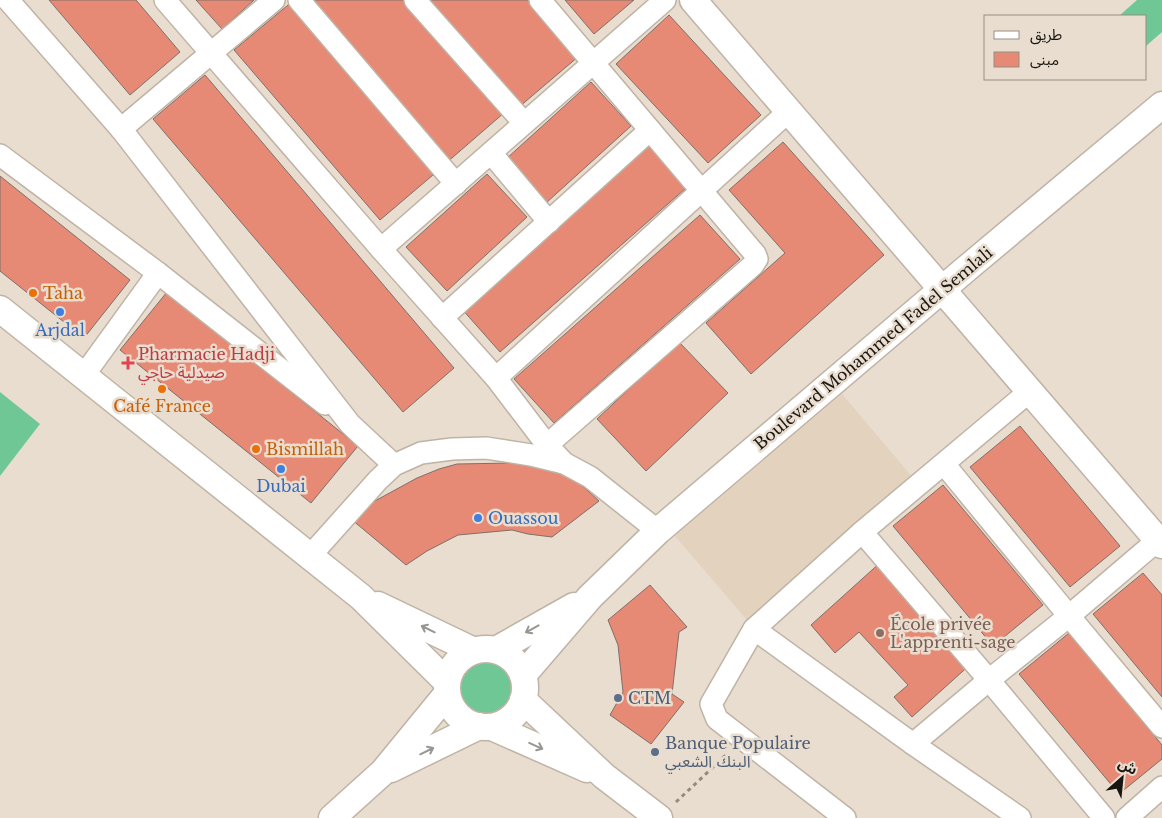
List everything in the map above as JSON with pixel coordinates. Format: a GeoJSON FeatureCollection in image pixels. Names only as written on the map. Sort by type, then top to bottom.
{"type":"FeatureCollection","features":[{"type":"Feature","properties":{"kind":"street"},"geometry":{"type":"LineString","coordinates":[[8,0],[121,129],[350,424]]}},
{"type":"Feature","properties":{"kind":"street"},"geometry":{"type":"LineString","coordinates":[[165,0],[381,249],[496,378],[547,445],[564,463]]}},
{"type":"Feature","properties":{"kind":"street"},"geometry":{"type":"LineString","coordinates":[[121,129],[274,0]]}},
{"type":"Feature","properties":{"kind":"street"},"geometry":{"type":"LineString","coordinates":[[299,0],[456,184]]}},
{"type":"Feature","properties":{"kind":"street"},"geometry":{"type":"LineString","coordinates":[[415,0],[524,123]]}},
{"type":"Feature","properties":{"kind":"street"},"geometry":{"type":"LineString","coordinates":[[540,0],[702,190],[755,254],[757,259],[753,265],[547,445]]}},
{"type":"Feature","properties":{"kind":"street"},"geometry":{"type":"LineString","coordinates":[[381,249],[665,0]]}},
{"type":"Feature","properties":{"kind":"street"},"geometry":{"type":"LineString","coordinates":[[693,0],[1160,542],[913,744]]}},
{"type":"Feature","properties":{"kind":"street","name":"Boulevard Mohammed Fadel Semlali"},"geometry":{"type":"LineString","coordinates":[[523,688],[590,597],[658,531],[1162,105]]}},
{"type":"Feature","properties":{"kind":"street"},"geometry":{"type":"LineString","coordinates":[[496,378],[789,111]]}},
{"type":"Feature","properties":{"kind":"street"},"geometry":{"type":"LineString","coordinates":[[442,318],[650,130]]}},
{"type":"Feature","properties":{"kind":"street"},"geometry":{"type":"LineString","coordinates":[[491,153],[549,222]]}},
{"type":"Feature","properties":{"kind":"street"},"geometry":{"type":"LineString","coordinates":[[0,155],[158,273],[350,424],[394,465]]}},
{"type":"Feature","properties":{"kind":"street"},"geometry":{"type":"LineString","coordinates":[[84,375],[158,273]]}},
{"type":"Feature","properties":{"kind":"street"},"geometry":{"type":"LineString","coordinates":[[0,310],[361,596],[447,688]]}},
{"type":"Feature","properties":{"kind":"street"},"geometry":{"type":"LineString","coordinates":[[845,818],[717,719],[711,704],[754,629],[862,532],[1030,391]]}},
{"type":"Feature","properties":{"kind":"street"},"geometry":{"type":"LineString","coordinates":[[310,556],[394,465],[421,453],[452,449],[486,448],[531,455],[564,463],[590,477],[658,531]]}},
{"type":"Feature","properties":{"kind":"street"},"geometry":{"type":"LineString","coordinates":[[944,464],[1162,727]]}},
{"type":"Feature","properties":{"kind":"street"},"geometry":{"type":"LineString","coordinates":[[862,532],[1104,818]]}},
{"type":"Feature","properties":{"kind":"street"},"geometry":{"type":"LineString","coordinates":[[361,596],[484,650],[508,655],[517,664],[523,688],[519,710],[502,724],[485,727],[383,772]]}},
{"type":"Feature","properties":{"kind":"street","name":"Boulevard Mohammed Fadel Semlali"},"geometry":{"type":"LineString","coordinates":[[484,650],[590,597]]}},
{"type":"Feature","properties":{"kind":"street"},"geometry":{"type":"LineString","coordinates":[[754,629],[913,744],[1020,818]]}},
{"type":"Feature","properties":{"kind":"street"},"geometry":{"type":"LineString","coordinates":[[484,650],[463,655],[450,671],[447,688],[450,705],[458,715],[467,722],[485,727],[604,776]]}},
{"type":"Feature","properties":{"kind":"street"},"geometry":{"type":"LineString","coordinates":[[332,818],[383,772],[447,688]]}},
{"type":"Feature","properties":{"kind":"street"},"geometry":{"type":"LineString","coordinates":[[523,688],[604,776],[659,818]]}},
{"type":"Feature","properties":{"kind":"street"},"geometry":{"type":"LineString","coordinates":[[1127,818],[1162,787]]}},
{"type":"Feature","properties":{"kind":"path"},"geometry":{"type":"LineString","coordinates":[[659,818],[743,739]]}},
{"type":"Feature","properties":{"kind":"shaded area"},"geometry":{"type":"Polygon","coordinates":[[[842,394],[914,479],[747,620],[675,536],[842,394]]]}},
{"type":"Feature","properties":{"kind":"green space"},"geometry":{"type":"Polygon","coordinates":[[[1137,0],[1162,0],[1162,32],[1147,45],[1147,15],[1120,15],[1137,0]]]}},
{"type":"Feature","properties":{"kind":"green space"},"geometry":{"type":"Polygon","coordinates":[[[0,392],[40,424],[0,476],[0,392]]]}},
{"type":"Feature","properties":{"kind":"green space"},"geometry":{"type":"Polygon","coordinates":[[[484,657],[500,662],[505,666],[509,671],[514,687],[509,703],[505,708],[500,712],[484,717],[468,712],[463,708],[459,703],[454,687],[459,671],[463,666],[468,662],[484,657]]]}},
{"type":"Feature","properties":{"kind":"building"},"geometry":{"type":"Polygon","coordinates":[[[49,0],[136,0],[180,52],[130,95],[49,0]]]}},
{"type":"Feature","properties":{"kind":"building"},"geometry":{"type":"Polygon","coordinates":[[[196,0],[254,0],[222,29],[196,0]]]}},
{"type":"Feature","properties":{"kind":"building"},"geometry":{"type":"Polygon","coordinates":[[[294,0],[440,169],[380,220],[234,50],[294,0]]]}},
{"type":"Feature","properties":{"kind":"building"},"geometry":{"type":"Polygon","coordinates":[[[305,0],[409,0],[505,112],[445,164],[305,0]]]}},
{"type":"Feature","properties":{"kind":"building"},"geometry":{"type":"Polygon","coordinates":[[[427,0],[531,0],[579,56],[519,107],[427,0]]]}},
{"type":"Feature","properties":{"kind":"building"},"geometry":{"type":"Polygon","coordinates":[[[565,0],[634,0],[594,34],[565,0]]]}},
{"type":"Feature","properties":{"kind":"building"},"geometry":{"type":"Polygon","coordinates":[[[669,15],[761,115],[708,163],[616,64],[669,15]]]}},
{"type":"Feature","properties":{"kind":"building"},"geometry":{"type":"Polygon","coordinates":[[[205,75],[454,368],[403,412],[153,119],[205,75]]]}},
{"type":"Feature","properties":{"kind":"building"},"geometry":{"type":"Polygon","coordinates":[[[591,82],[631,126],[546,203],[506,159],[591,82]]]}},
{"type":"Feature","properties":{"kind":"building"},"geometry":{"type":"Polygon","coordinates":[[[783,142],[884,255],[751,374],[706,323],[785,253],[729,190],[783,142]]]}},
{"type":"Feature","properties":{"kind":"building"},"geometry":{"type":"Polygon","coordinates":[[[647,144],[686,188],[500,352],[461,308],[647,144]]]}},
{"type":"Feature","properties":{"kind":"building"},"geometry":{"type":"Polygon","coordinates":[[[487,174],[527,217],[447,291],[406,247],[487,174]]]}},
{"type":"Feature","properties":{"kind":"building"},"geometry":{"type":"Polygon","coordinates":[[[0,176],[130,280],[84,338],[0,271],[0,176]]]}},
{"type":"Feature","properties":{"kind":"building"},"geometry":{"type":"Polygon","coordinates":[[[700,215],[740,259],[554,423],[514,379],[700,215]]]}},
{"type":"Feature","properties":{"kind":"building"},"geometry":{"type":"Polygon","coordinates":[[[167,292],[358,446],[311,503],[120,350],[167,292]]]}},
{"type":"Feature","properties":{"kind":"building"},"geometry":{"type":"Polygon","coordinates":[[[679,342],[728,393],[646,471],[597,419],[679,342]]]}},
{"type":"Feature","properties":{"kind":"building"},"geometry":{"type":"Polygon","coordinates":[[[1020,426],[1120,546],[1070,587],[970,467],[1020,426]]]}},
{"type":"Feature","properties":{"kind":"building"},"geometry":{"type":"Polygon","coordinates":[[[512,463],[551,468],[577,481],[599,501],[552,537],[512,530],[458,535],[427,551],[406,565],[351,519],[373,502],[417,478],[439,469],[457,464],[512,463]]]}},
{"type":"Feature","properties":{"kind":"building"},"geometry":{"type":"Polygon","coordinates":[[[943,485],[1043,605],[993,646],[893,526],[943,485]]]}},
{"type":"Feature","properties":{"kind":"building"},"geometry":{"type":"Polygon","coordinates":[[[882,561],[973,662],[912,717],[894,697],[908,685],[859,632],[835,653],[811,625],[882,561]]]}},
{"type":"Feature","properties":{"kind":"building"},"geometry":{"type":"Polygon","coordinates":[[[1143,573],[1162,595],[1162,697],[1093,614],[1143,573]]]}},
{"type":"Feature","properties":{"kind":"building"},"geometry":{"type":"Polygon","coordinates":[[[650,585],[687,627],[679,632],[672,694],[684,702],[651,744],[610,715],[623,692],[618,645],[608,620],[650,585]]]}},
{"type":"Feature","properties":{"kind":"building"},"geometry":{"type":"Polygon","coordinates":[[[1069,633],[1162,745],[1162,759],[1119,794],[1019,674],[1069,633]]]}},
{"type":"Feature","properties":{"kind":"place","name":"Taha"},"geometry":{"type":"Point","coordinates":[33,293]}},
{"type":"Feature","properties":{"kind":"place","name":"Arjdal"},"geometry":{"type":"Point","coordinates":[60,312]}},
{"type":"Feature","properties":{"kind":"place","name":"Pharmacie Hadji صيدلية حاجي"},"geometry":{"type":"Point","coordinates":[128,363]}},
{"type":"Feature","properties":{"kind":"place","name":"Café France"},"geometry":{"type":"Point","coordinates":[162,389]}},
{"type":"Feature","properties":{"kind":"place","name":"Bismillah"},"geometry":{"type":"Point","coordinates":[256,449]}},
{"type":"Feature","properties":{"kind":"place","name":"Dubai"},"geometry":{"type":"Point","coordinates":[281,469]}},
{"type":"Feature","properties":{"kind":"place","name":"Ouassou"},"geometry":{"type":"Point","coordinates":[478,518]}},
{"type":"Feature","properties":{"kind":"place","name":"École privée L'apprenti-sage"},"geometry":{"type":"Point","coordinates":[880,633]}},
{"type":"Feature","properties":{"kind":"place","name":"CTM"},"geometry":{"type":"Point","coordinates":[618,698]}},
{"type":"Feature","properties":{"kind":"place","name":"Banque Populaire البنك الشعبي"},"geometry":{"type":"Point","coordinates":[655,752]}}]}
